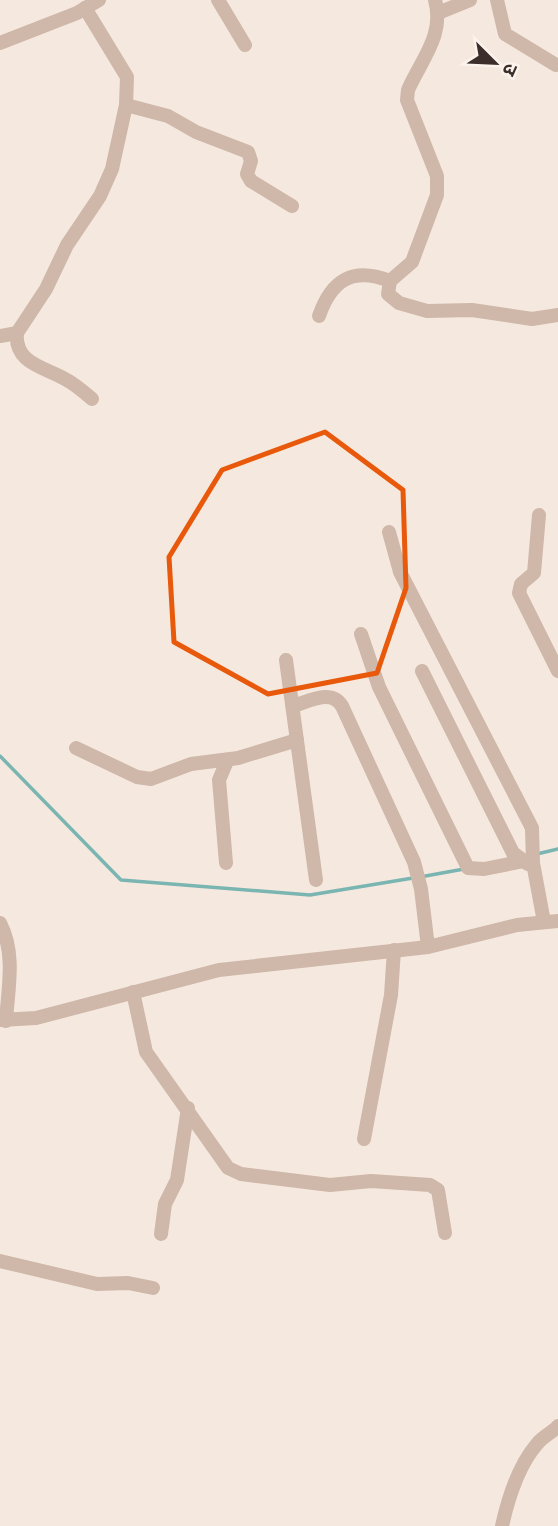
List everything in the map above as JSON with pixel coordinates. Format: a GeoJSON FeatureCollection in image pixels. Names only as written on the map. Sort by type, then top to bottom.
{"type":"FeatureCollection","features":[{"type":"Feature","properties":{"kind":"street"},"geometry":{"type":"LineString","coordinates":[[0,43],[100,0]]}},
{"type":"Feature","properties":{"kind":"street"},"geometry":{"type":"LineString","coordinates":[[218,0],[245,46]]}},
{"type":"Feature","properties":{"kind":"street"},"geometry":{"type":"LineString","coordinates":[[470,0],[436,7],[430,50],[412,81],[407,100],[437,176],[437,195],[412,262],[390,281],[388,294],[392,299],[421,310],[472,310],[532,318],[558,315]]}},
{"type":"Feature","properties":{"kind":"street"},"geometry":{"type":"LineString","coordinates":[[497,0],[505,34],[556,65]]}},
{"type":"Feature","properties":{"kind":"street"},"geometry":{"type":"LineString","coordinates":[[85,8],[127,77],[126,105],[112,169],[100,196],[67,245],[46,289],[17,333],[18,350],[26,360],[68,380],[92,399]]}},
{"type":"Feature","properties":{"kind":"street"},"geometry":{"type":"LineString","coordinates":[[126,105],[168,116],[196,132],[248,152],[251,161],[247,174],[251,181],[292,206]]}},
{"type":"Feature","properties":{"kind":"street"},"geometry":{"type":"LineString","coordinates":[[318,316],[328,294],[343,281],[368,274],[390,281]]}},
{"type":"Feature","properties":{"kind":"street"},"geometry":{"type":"LineString","coordinates":[[0,336],[17,333]]}},
{"type":"Feature","properties":{"kind":"street"},"geometry":{"type":"LineString","coordinates":[[539,515],[534,573],[521,584],[519,593],[558,671]]}},
{"type":"Feature","properties":{"kind":"street"},"geometry":{"type":"LineString","coordinates":[[0,923],[6,935],[10,963],[3,1021],[36,1018],[219,970],[428,947],[517,925],[551,922],[529,864],[532,828],[400,572],[389,532]]}},
{"type":"Feature","properties":{"kind":"street"},"geometry":{"type":"LineString","coordinates":[[361,634],[379,687],[468,868],[529,864]]}},
{"type":"Feature","properties":{"kind":"street"},"geometry":{"type":"LineString","coordinates":[[286,660],[316,880]]}},
{"type":"Feature","properties":{"kind":"street"},"geometry":{"type":"LineString","coordinates":[[422,671],[513,853],[529,864]]}},
{"type":"Feature","properties":{"kind":"street"},"geometry":{"type":"LineString","coordinates":[[292,706],[329,696],[338,699],[397,823],[417,872],[428,947]]}},
{"type":"Feature","properties":{"kind":"street"},"geometry":{"type":"LineString","coordinates":[[76,748],[146,779],[158,779],[191,764],[227,761],[297,740]]}},
{"type":"Feature","properties":{"kind":"street"},"geometry":{"type":"LineString","coordinates":[[226,863],[219,785],[227,761]]}},
{"type":"Feature","properties":{"kind":"street"},"geometry":{"type":"LineString","coordinates":[[364,1139],[391,995],[394,950]]}},
{"type":"Feature","properties":{"kind":"street"},"geometry":{"type":"LineString","coordinates":[[133,992],[146,1052],[188,1108],[219,1157],[233,1171],[330,1185],[371,1181],[430,1185],[438,1190],[445,1233]]}},
{"type":"Feature","properties":{"kind":"street"},"geometry":{"type":"LineString","coordinates":[[161,1234],[165,1204],[177,1180],[188,1108]]}},
{"type":"Feature","properties":{"kind":"street"},"geometry":{"type":"LineString","coordinates":[[0,1261],[97,1284],[128,1283],[152,1287]]}},
{"type":"Feature","properties":{"kind":"street"},"geometry":{"type":"LineString","coordinates":[[502,1526],[505,1510],[527,1458],[540,1440],[558,1426]]}},
{"type":"Feature","properties":{"kind":"highlighted area"},"geometry":{"type":"Polygon","coordinates":[[[325,432],[403,490],[406,588],[377,673],[268,694],[174,642],[169,557],[222,470],[325,432]]]}},
{"type":"Feature","properties":{"kind":"waterway"},"geometry":{"type":"LineString","coordinates":[[0,756],[121,880],[310,895],[413,878]]}},
{"type":"Feature","properties":{"kind":"waterway"},"geometry":{"type":"LineString","coordinates":[[537,854],[558,849]]}},
{"type":"Feature","properties":{"kind":"waterway"},"geometry":{"type":"LineString","coordinates":[[420,877],[464,869]]}}]}
